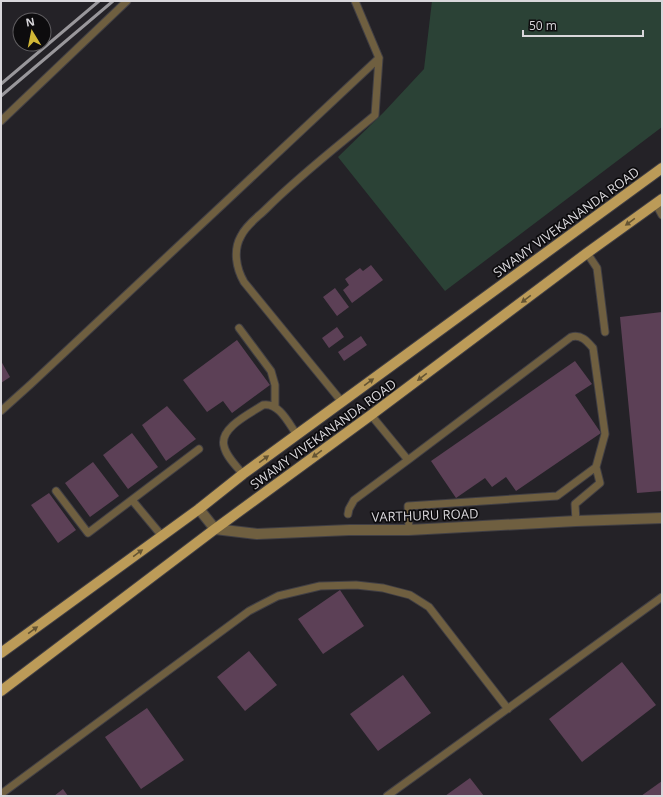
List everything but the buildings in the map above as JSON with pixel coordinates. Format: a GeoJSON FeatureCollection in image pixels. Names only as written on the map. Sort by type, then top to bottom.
{"type":"FeatureCollection","features":[{"type":"Feature","properties":{"kind":"main road","name":"SWAMY VIVEKANANDA ROAD"},"geometry":{"type":"LineString","coordinates":[[1,653],[662,168]]}},
{"type":"Feature","properties":{"kind":"main road","name":"SWAMY VIVEKANANDA ROAD"},"geometry":{"type":"LineString","coordinates":[[1,692],[215,529],[659,201]]}},
{"type":"Feature","properties":{"kind":"street"},"geometry":{"type":"LineString","coordinates":[[199,509],[215,529]]}},
{"type":"Feature","properties":{"kind":"street","name":"VARTHURU ROAD"},"geometry":{"type":"LineString","coordinates":[[215,529],[257,534],[349,530],[409,530],[662,518]]}},
{"type":"Feature","properties":{"kind":"lane"},"geometry":{"type":"LineString","coordinates":[[1,122],[127,1]]}},
{"type":"Feature","properties":{"kind":"lane"},"geometry":{"type":"LineString","coordinates":[[342,402],[244,282],[236,265],[236,255],[241,236],[247,227],[280,195],[374,115],[379,58],[355,1]]}},
{"type":"Feature","properties":{"kind":"lane"},"geometry":{"type":"LineString","coordinates":[[1,411],[379,58]]}},
{"type":"Feature","properties":{"kind":"lane"},"geometry":{"type":"LineString","coordinates":[[659,201],[662,215]]}},
{"type":"Feature","properties":{"kind":"lane"},"geometry":{"type":"LineString","coordinates":[[587,253],[597,268],[605,332]]}},
{"type":"Feature","properties":{"kind":"lane"},"geometry":{"type":"LineString","coordinates":[[239,328],[271,371],[275,385],[275,407]]}},
{"type":"Feature","properties":{"kind":"lane"},"geometry":{"type":"LineString","coordinates":[[348,514],[354,500],[571,337],[575,336],[581,337],[593,348],[605,434],[596,467],[600,483],[575,504],[576,521]]}},
{"type":"Feature","properties":{"kind":"lane"},"geometry":{"type":"LineString","coordinates":[[243,474],[229,456],[223,445],[224,436],[229,428],[263,405],[268,404],[275,407],[297,435]]}},
{"type":"Feature","properties":{"kind":"lane"},"geometry":{"type":"LineString","coordinates":[[371,415],[408,460]]}},
{"type":"Feature","properties":{"kind":"lane"},"geometry":{"type":"LineString","coordinates":[[56,491],[88,533],[200,449]]}},
{"type":"Feature","properties":{"kind":"lane"},"geometry":{"type":"LineString","coordinates":[[409,530],[408,506],[557,496],[596,467]]}},
{"type":"Feature","properties":{"kind":"lane"},"geometry":{"type":"LineString","coordinates":[[132,500],[162,536]]}},
{"type":"Feature","properties":{"kind":"lane"},"geometry":{"type":"LineString","coordinates":[[1,794],[249,611],[278,596],[320,586],[356,585],[383,588],[410,595],[429,606],[508,709]]}},
{"type":"Feature","properties":{"kind":"lane"},"geometry":{"type":"LineString","coordinates":[[387,796],[662,597]]}},
{"type":"Feature","properties":{"kind":"green space"},"geometry":{"type":"Polygon","coordinates":[[[432,1],[662,1],[662,127],[445,291],[338,157],[383,113],[424,69],[432,1]]]}},
{"type":"Feature","properties":{"kind":"railway"},"geometry":{"type":"LineString","coordinates":[[1,84],[99,1]]}},
{"type":"Feature","properties":{"kind":"railway"},"geometry":{"type":"LineString","coordinates":[[1,96],[113,1]]}}]}
